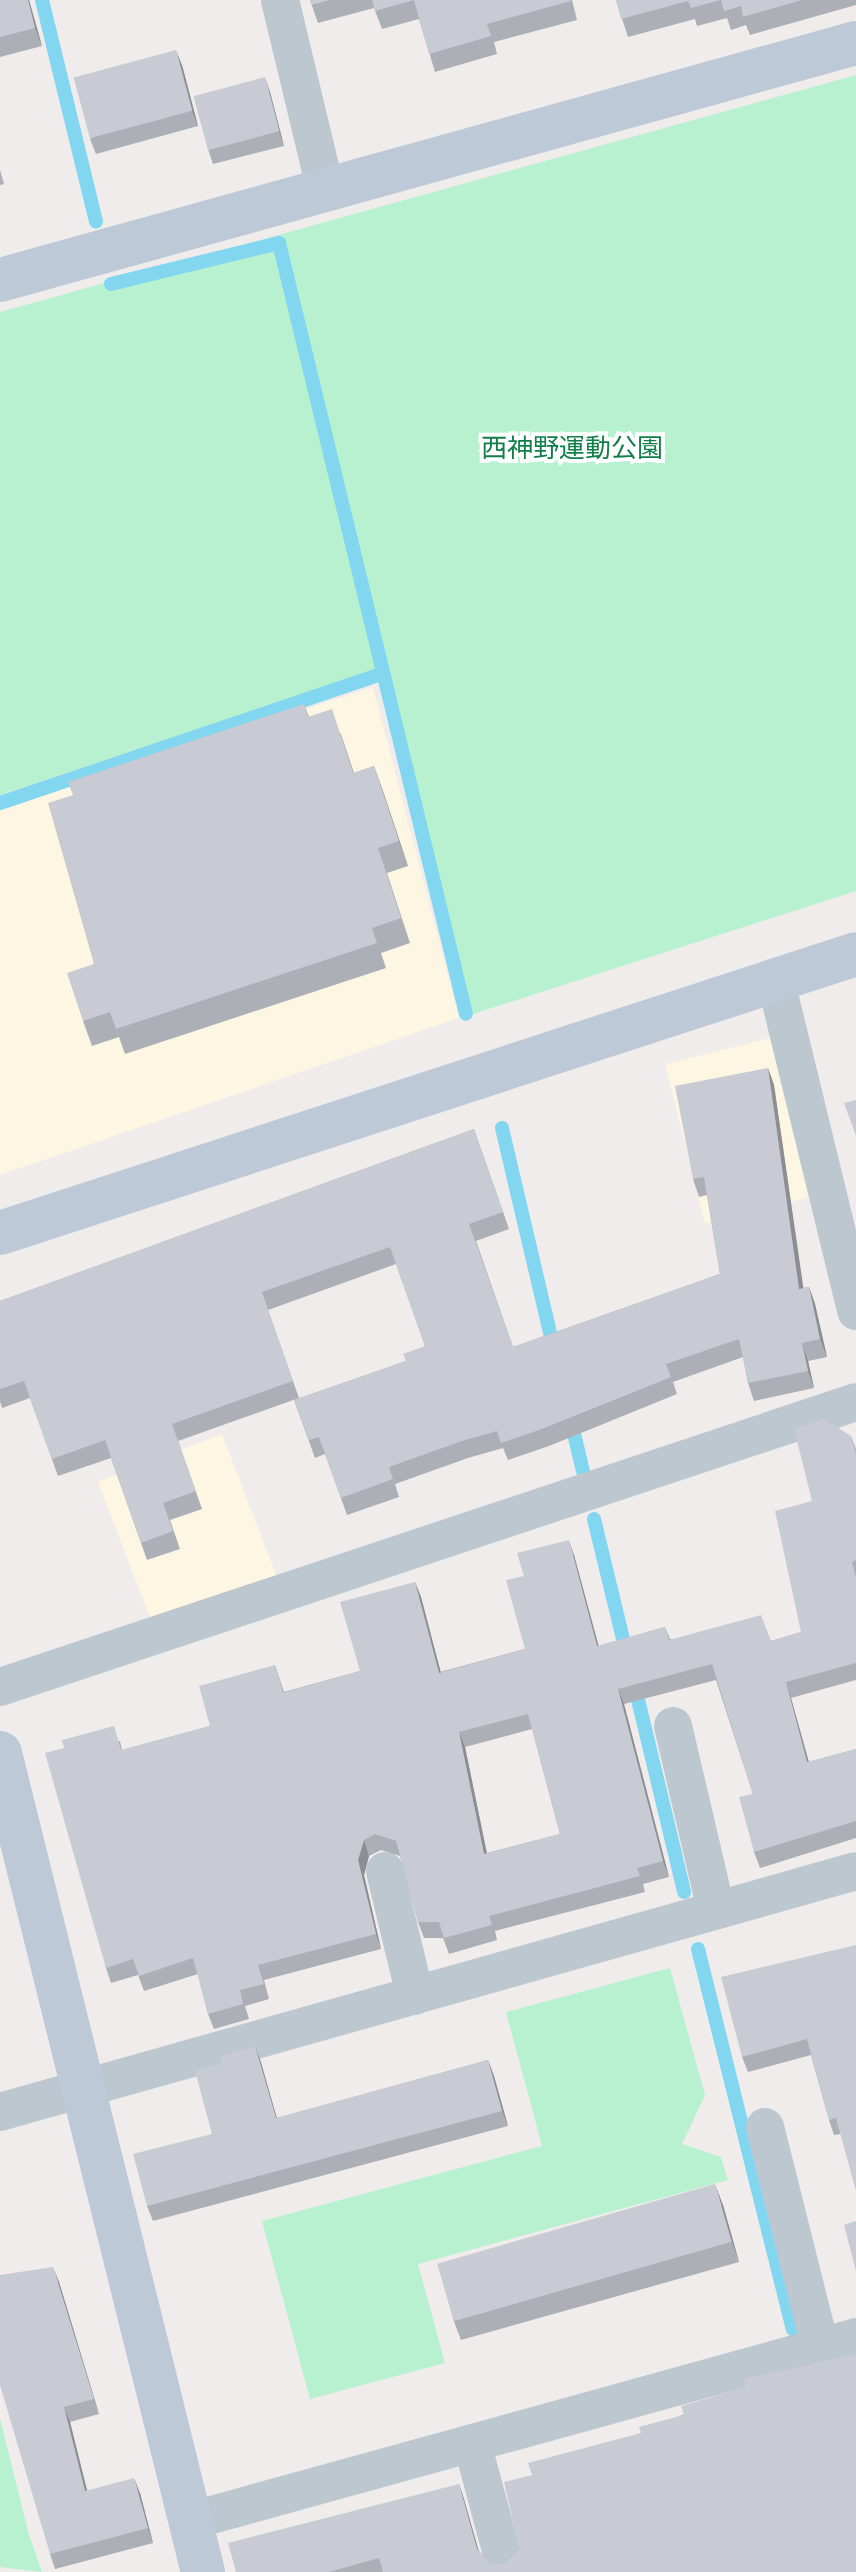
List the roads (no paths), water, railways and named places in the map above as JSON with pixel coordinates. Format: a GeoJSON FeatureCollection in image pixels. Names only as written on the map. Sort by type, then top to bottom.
{"type":"FeatureCollection","features":[{"type":"Feature","properties":{"kind":"street"},"geometry":{"type":"LineString","coordinates":[[280,0],[326,191]]}},
{"type":"Feature","properties":{"kind":"street"},"geometry":{"type":"LineString","coordinates":[[0,280],[856,43]]}},
{"type":"Feature","properties":{"kind":"street"},"geometry":{"type":"LineString","coordinates":[[0,1233],[856,954]]}},
{"type":"Feature","properties":{"kind":"street"},"geometry":{"type":"LineString","coordinates":[[776,982],[856,1311]]}},
{"type":"Feature","properties":{"kind":"street"},"geometry":{"type":"LineString","coordinates":[[0,1687],[856,1402]]}},
{"type":"Feature","properties":{"kind":"street"},"geometry":{"type":"LineString","coordinates":[[673,1726],[716,1910]]}},
{"type":"Feature","properties":{"kind":"street"},"geometry":{"type":"LineString","coordinates":[[0,1753],[203,2572]]}},
{"type":"Feature","properties":{"kind":"street"},"geometry":{"type":"LineString","coordinates":[[385,1871],[415,1995]]}},
{"type":"Feature","properties":{"kind":"street"},"geometry":{"type":"LineString","coordinates":[[0,2112],[856,1871]]}},
{"type":"Feature","properties":{"kind":"street"},"geometry":{"type":"LineString","coordinates":[[190,2521],[838,2342],[765,2127]]}},
{"type":"Feature","properties":{"kind":"street"},"geometry":{"type":"LineString","coordinates":[[472,2443],[503,2558]]}},
{"type":"Feature","properties":{"kind":"waterway"},"geometry":{"type":"LineString","coordinates":[[42,0],[96,221]]}},
{"type":"Feature","properties":{"kind":"waterway"},"geometry":{"type":"LineString","coordinates":[[111,284],[279,243],[466,1014]]}},
{"type":"Feature","properties":{"kind":"waterway"},"geometry":{"type":"LineString","coordinates":[[0,803],[382,674]]}},
{"type":"Feature","properties":{"kind":"waterway"},"geometry":{"type":"LineString","coordinates":[[502,1128],[554,1350]]}},
{"type":"Feature","properties":{"kind":"waterway"},"geometry":{"type":"LineString","coordinates":[[570,1417],[583,1471]]}},
{"type":"Feature","properties":{"kind":"waterway"},"geometry":{"type":"LineString","coordinates":[[594,1519],[627,1655]]}},
{"type":"Feature","properties":{"kind":"waterway"},"geometry":{"type":"LineString","coordinates":[[634,1683],[684,1892]]}},
{"type":"Feature","properties":{"kind":"waterway"},"geometry":{"type":"LineString","coordinates":[[698,1949],[793,2329]]}},
{"type":"Feature","properties":{"kind":"park label","name":"西神野運動公園"},"geometry":{"type":"Point","coordinates":[572,448]}}]}
